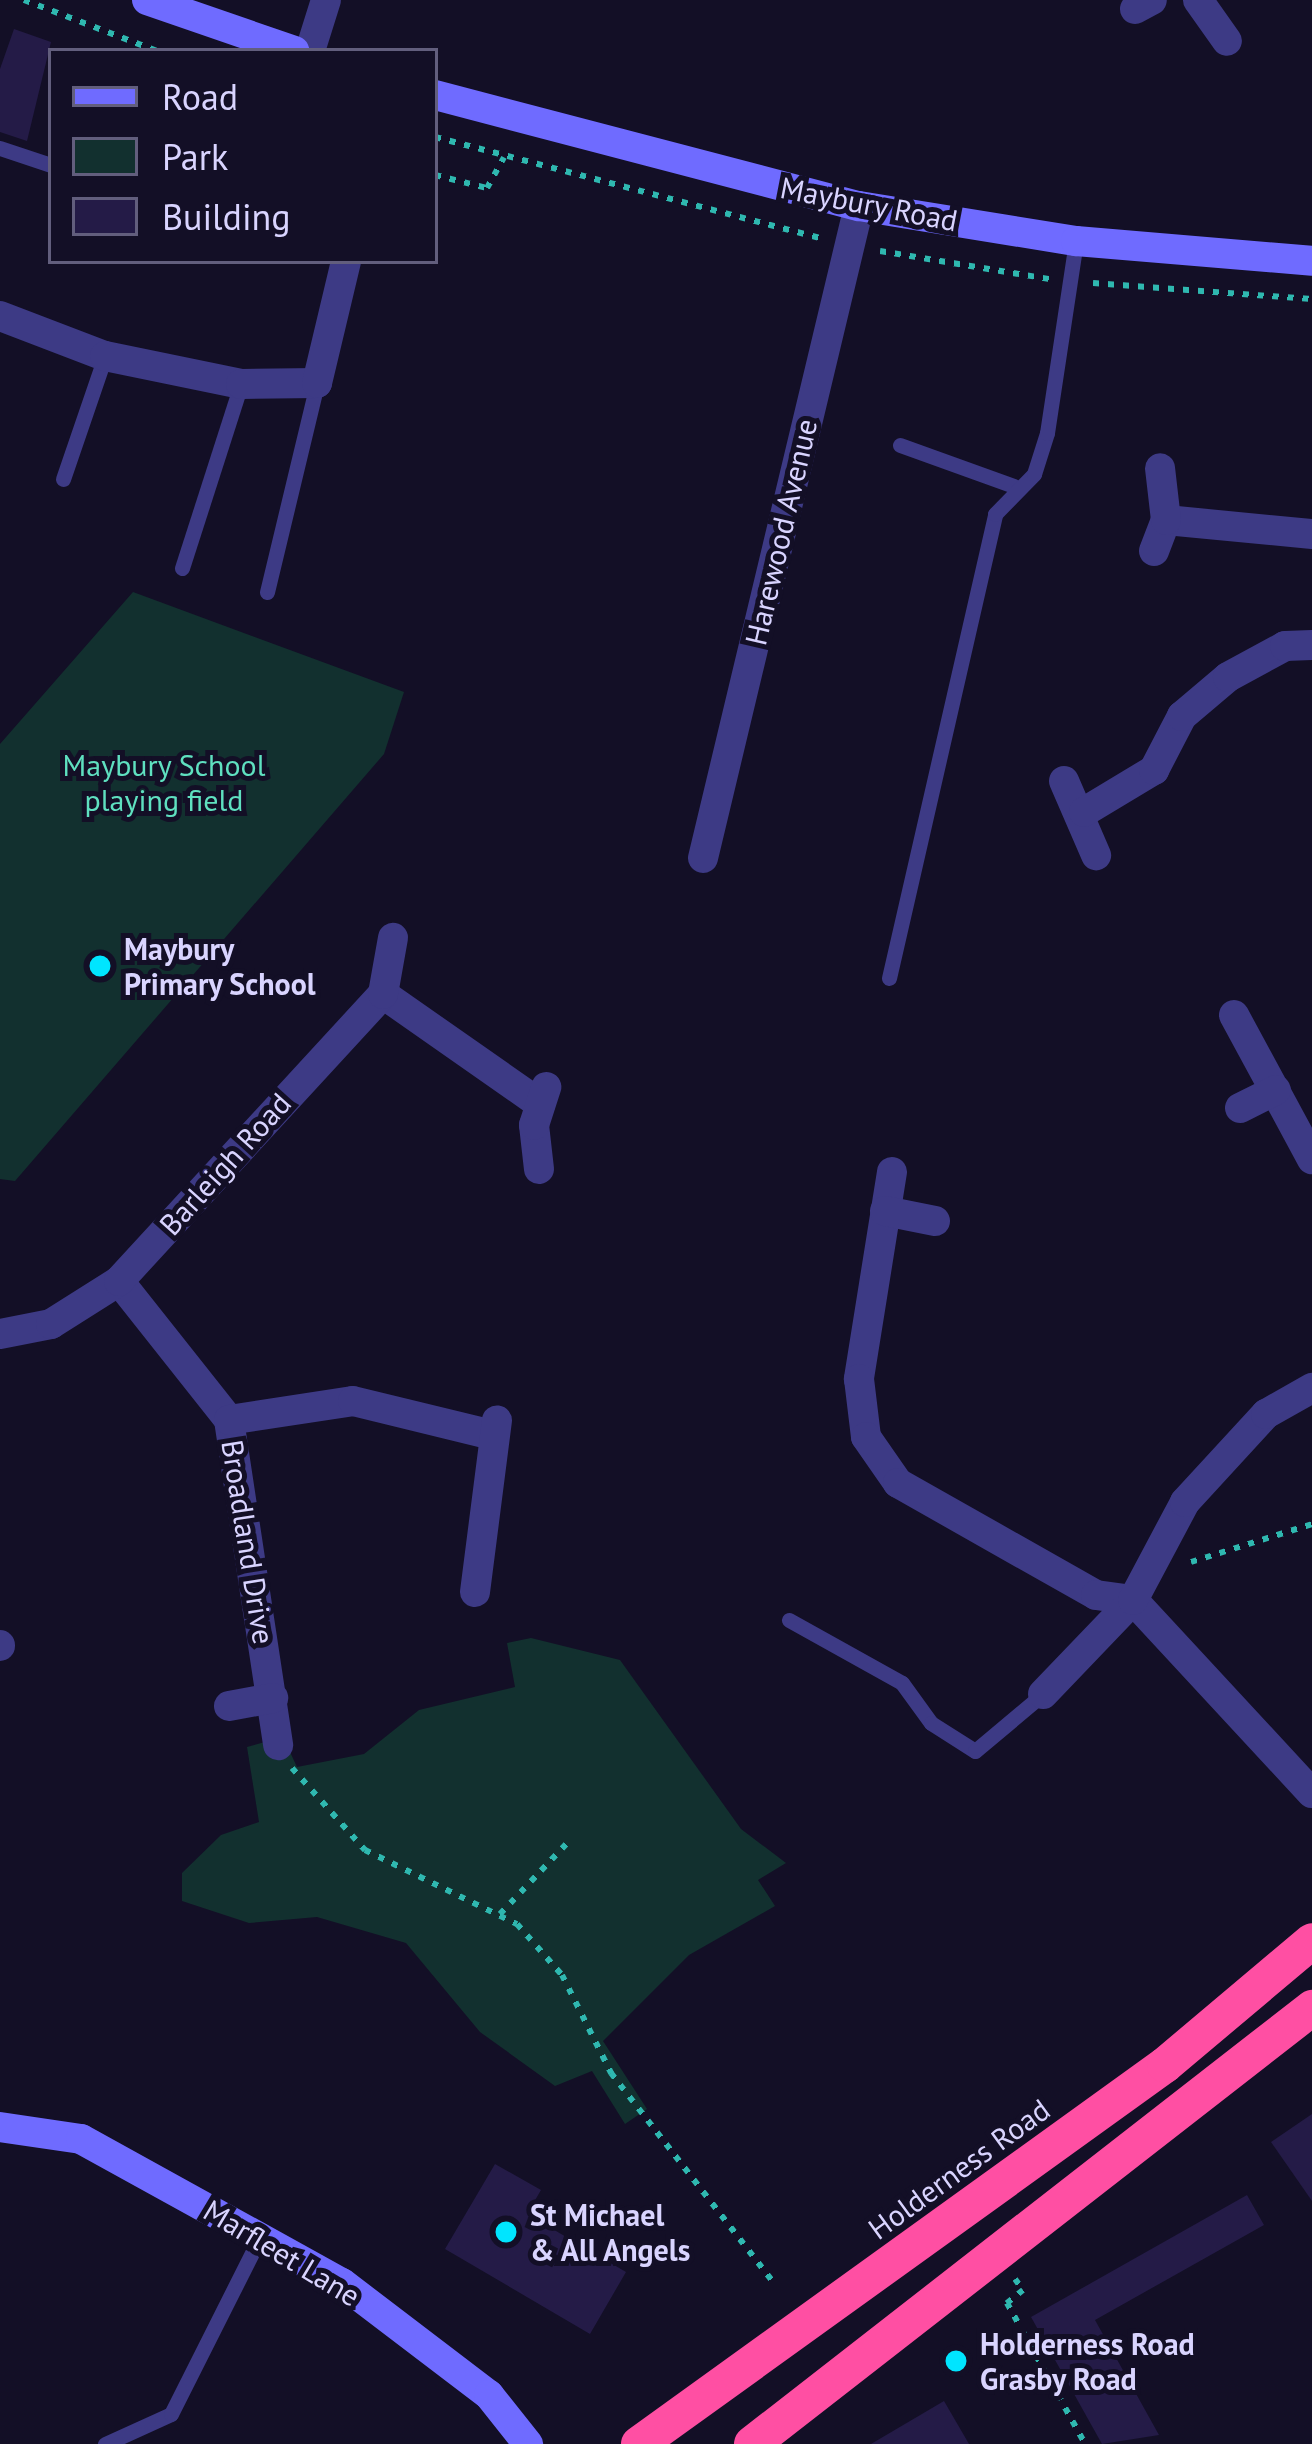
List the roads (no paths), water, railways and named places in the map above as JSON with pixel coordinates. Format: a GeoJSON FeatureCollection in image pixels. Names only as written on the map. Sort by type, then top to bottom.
{"type":"FeatureCollection","features":[{"type":"Feature","properties":{"kind":"highway","name":"Holderness Road"},"geometry":{"type":"LineString","coordinates":[[639,2444],[1144,2080],[1312,1941]]}},
{"type":"Feature","properties":{"kind":"highway"},"geometry":{"type":"LineString","coordinates":[[752,2444],[1000,2259],[1312,2008]]}},
{"type":"Feature","properties":{"kind":"street"},"geometry":{"type":"LineString","coordinates":[[147,0],[285,48]]}},
{"type":"Feature","properties":{"kind":"street"},"geometry":{"type":"LineString","coordinates":[[311,48],[326,0]]}},
{"type":"Feature","properties":{"kind":"street"},"geometry":{"type":"LineString","coordinates":[[1198,0],[1227,41]]}},
{"type":"Feature","properties":{"kind":"street","name":"Maybury Road"},"geometry":{"type":"LineString","coordinates":[[438,96],[859,206],[1076,241],[1312,261]]}},
{"type":"Feature","properties":{"kind":"street","name":"Harewood Avenue"},"geometry":{"type":"LineString","coordinates":[[703,858],[859,206]]}},
{"type":"Feature","properties":{"kind":"street"},"geometry":{"type":"LineString","coordinates":[[0,316],[105,356],[241,384],[317,383],[345,264]]}},
{"type":"Feature","properties":{"kind":"street"},"geometry":{"type":"LineString","coordinates":[[1154,551],[1166,520],[1160,468]]}},
{"type":"Feature","properties":{"kind":"street"},"geometry":{"type":"LineString","coordinates":[[1166,520],[1312,534]]}},
{"type":"Feature","properties":{"kind":"street"},"geometry":{"type":"LineString","coordinates":[[1084,812],[1154,770],[1182,716],[1228,676],[1285,646],[1312,645]]}},
{"type":"Feature","properties":{"kind":"street"},"geometry":{"type":"LineString","coordinates":[[1064,781],[1084,812],[1096,854]]}},
{"type":"Feature","properties":{"kind":"street"},"geometry":{"type":"LineString","coordinates":[[393,938],[383,994],[543,1095],[538,1169]]}},
{"type":"Feature","properties":{"kind":"street","name":"Barleigh Road"},"geometry":{"type":"LineString","coordinates":[[0,1334],[50,1324],[118,1280],[383,994]]}},
{"type":"Feature","properties":{"kind":"street"},"geometry":{"type":"LineString","coordinates":[[1234,1015],[1312,1159]]}},
{"type":"Feature","properties":{"kind":"street"},"geometry":{"type":"LineString","coordinates":[[1240,1108],[1276,1090]]}},
{"type":"Feature","properties":{"kind":"street"},"geometry":{"type":"LineString","coordinates":[[892,1172],[859,1379],[866,1436],[898,1483],[1096,1595],[1138,1590]]}},
{"type":"Feature","properties":{"kind":"street"},"geometry":{"type":"LineString","coordinates":[[885,1211],[935,1221]]}},
{"type":"Feature","properties":{"kind":"street","name":"Broadland Drive"},"geometry":{"type":"LineString","coordinates":[[118,1280],[230,1420],[278,1745]]}},
{"type":"Feature","properties":{"kind":"street"},"geometry":{"type":"LineString","coordinates":[[1043,1694],[1138,1590],[1185,1502],[1266,1414],[1312,1388]]}},
{"type":"Feature","properties":{"kind":"street"},"geometry":{"type":"LineString","coordinates":[[230,1420],[353,1400],[495,1425],[475,1592]]}},
{"type":"Feature","properties":{"kind":"street"},"geometry":{"type":"LineString","coordinates":[[1138,1590],[1312,1793]]}},
{"type":"Feature","properties":{"kind":"street"},"geometry":{"type":"LineString","coordinates":[[230,1706],[273,1698]]}},
{"type":"Feature","properties":{"kind":"street","name":"Marfleet Lane"},"geometry":{"type":"LineString","coordinates":[[0,2127],[81,2139],[342,2284],[489,2395],[528,2444]]}},
{"type":"Feature","properties":{"kind":"lane"},"geometry":{"type":"LineString","coordinates":[[0,148],[48,164]]}},
{"type":"Feature","properties":{"kind":"lane"},"geometry":{"type":"LineString","coordinates":[[889,978],[995,514],[1014,486],[1034,474],[1046,434],[1076,241]]}},
{"type":"Feature","properties":{"kind":"lane"},"geometry":{"type":"LineString","coordinates":[[63,478],[105,356]]}},
{"type":"Feature","properties":{"kind":"lane"},"geometry":{"type":"LineString","coordinates":[[267,592],[317,383]]}},
{"type":"Feature","properties":{"kind":"lane"},"geometry":{"type":"LineString","coordinates":[[182,568],[241,384]]}},
{"type":"Feature","properties":{"kind":"lane"},"geometry":{"type":"LineString","coordinates":[[900,445],[1014,486]]}},
{"type":"Feature","properties":{"kind":"lane"},"geometry":{"type":"LineString","coordinates":[[789,1620],[902,1683],[956,1746],[994,1744],[1043,1694]]}},
{"type":"Feature","properties":{"kind":"lane"},"geometry":{"type":"LineString","coordinates":[[1144,2080],[1177,2120]]}},
{"type":"Feature","properties":{"kind":"lane"},"geometry":{"type":"LineString","coordinates":[[105,2444],[171,2414],[260,2237]]}},
{"type":"Feature","properties":{"kind":"place","name":"Maybury Primary School"},"geometry":{"type":"Point","coordinates":[100,966]}},
{"type":"Feature","properties":{"kind":"place","name":"St Michael & All Angels"},"geometry":{"type":"Point","coordinates":[506,2232]}},
{"type":"Feature","properties":{"kind":"place","name":"Holderness Road Grasby Road"},"geometry":{"type":"Point","coordinates":[956,2361]}},
{"type":"Feature","properties":{"kind":"park label","name":"Maybury School playing field"},"geometry":{"type":"Point","coordinates":[164,782]}}]}
